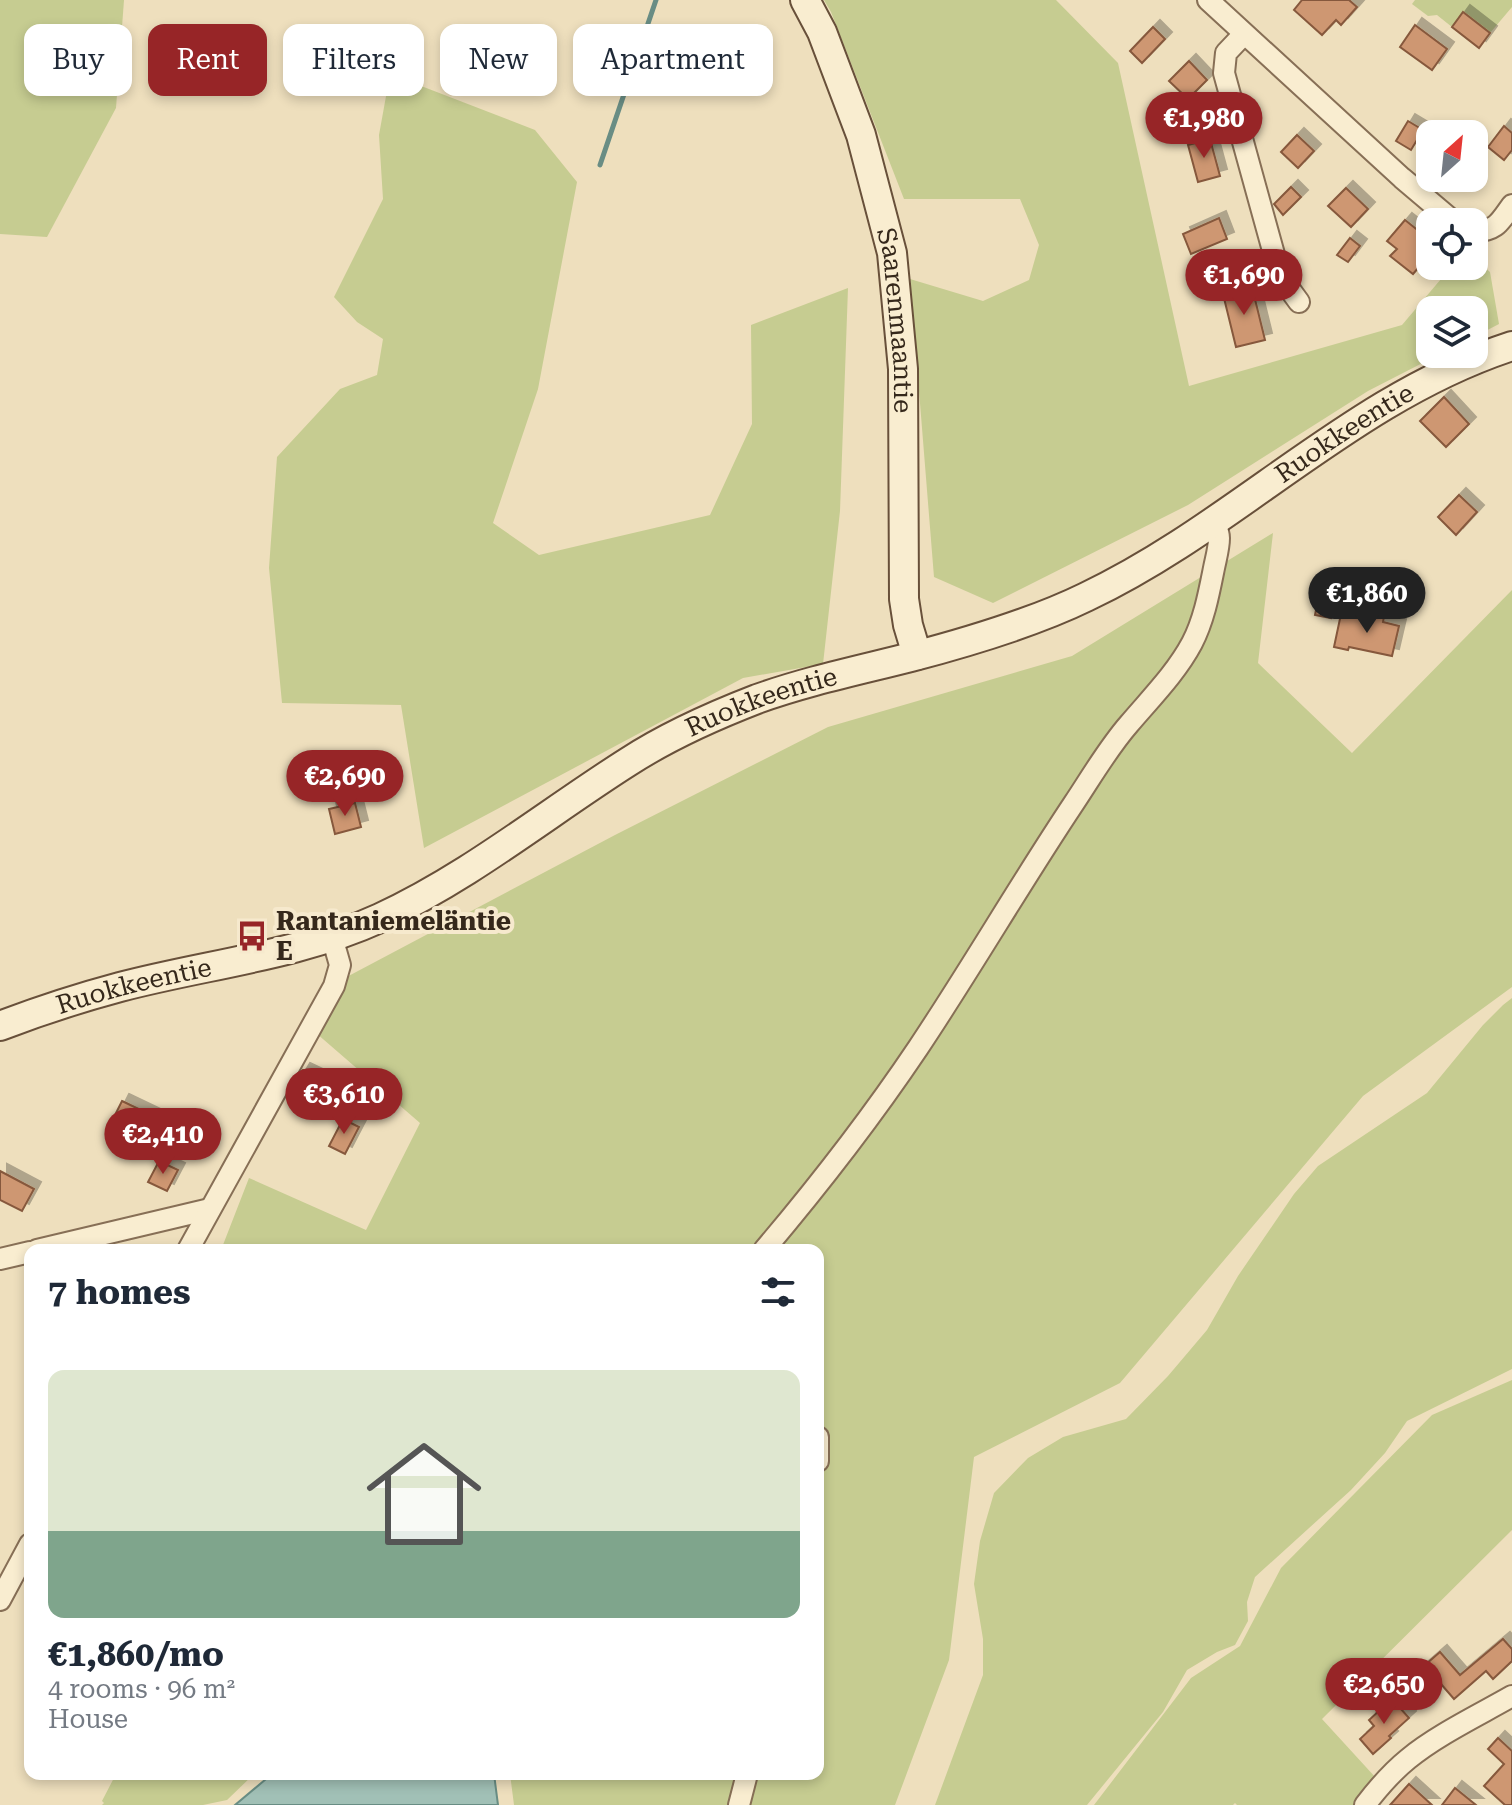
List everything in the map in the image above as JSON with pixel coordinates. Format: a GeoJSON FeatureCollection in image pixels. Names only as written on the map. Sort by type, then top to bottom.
{"type":"FeatureCollection","features":[{"type":"Feature","properties":{"kind":"street","name":"Saarenmaantie"},"geometry":{"type":"LineString","coordinates":[[805,0],[822,32],[861,135],[892,253],[903,369],[904,599],[917,655]]}},
{"type":"Feature","properties":{"kind":"street"},"geometry":{"type":"LineString","coordinates":[[1208,0],[1437,208]]}},
{"type":"Feature","properties":{"kind":"street"},"geometry":{"type":"LineString","coordinates":[[1244,34],[1226,53],[1224,73],[1280,276],[1299,302]]}},
{"type":"Feature","properties":{"kind":"street"},"geometry":{"type":"LineString","coordinates":[[1488,231],[1500,222],[1512,205]]}},
{"type":"Feature","properties":{"kind":"street","name":"Ruokkeentie"},"geometry":{"type":"LineString","coordinates":[[0,1026],[120,987],[269,955],[332,937],[400,909],[455,879],[632,759],[693,726],[759,698],[917,655],[1043,616],[1090,596],[1148,564],[1214,521],[1361,419],[1414,388],[1481,356],[1512,346]]}},
{"type":"Feature","properties":{"kind":"street"},"geometry":{"type":"LineString","coordinates":[[769,1244],[859,1130],[917,1049],[1112,745],[1181,661],[1202,621],[1211,585],[1219,542],[1214,521]]}},
{"type":"Feature","properties":{"kind":"street"},"geometry":{"type":"LineString","coordinates":[[191,1244],[334,986],[340,965],[332,937]]}},
{"type":"Feature","properties":{"kind":"street"},"geometry":{"type":"LineString","coordinates":[[62,1244],[210,1209]]}},
{"type":"Feature","properties":{"kind":"street"},"geometry":{"type":"LineString","coordinates":[[0,1259],[24,1253]]}},
{"type":"Feature","properties":{"kind":"street"},"geometry":{"type":"LineString","coordinates":[[0,1600],[24,1555]]}},
{"type":"Feature","properties":{"kind":"street"},"geometry":{"type":"LineString","coordinates":[[1365,1805],[1410,1757],[1512,1696]]}},
{"type":"Feature","properties":{"kind":"street"},"geometry":{"type":"LineString","coordinates":[[739,1805],[745,1780]]}},
{"type":"Feature","properties":{"kind":"green space"},"geometry":{"type":"Polygon","coordinates":[[[0,0],[124,0],[122,24],[24,24],[24,96],[117,96],[116,108],[47,237],[0,234],[0,0]]]}},
{"type":"Feature","properties":{"kind":"green space"},"geometry":{"type":"Polygon","coordinates":[[[824,0],[1056,0],[1118,63],[1189,386],[1402,325],[1416,308],[1416,366],[1368,391],[1188,505],[993,603],[934,577],[910,279],[983,301],[1029,280],[1039,245],[1020,199],[904,199],[824,0]]]}},
{"type":"Feature","properties":{"kind":"green space"},"geometry":{"type":"Polygon","coordinates":[[[1415,0],[1512,0],[1512,7],[1490,33],[1463,12],[1452,27],[1437,15],[1428,16],[1412,4],[1415,0]]]}},
{"type":"Feature","properties":{"kind":"green space"},"geometry":{"type":"Polygon","coordinates":[[[424,87],[440,96],[535,130],[577,182],[538,389],[493,523],[539,555],[710,515],[752,424],[751,325],[848,288],[840,511],[823,664],[743,678],[424,848],[401,705],[282,703],[269,568],[277,457],[340,389],[377,375],[383,339],[357,322],[334,297],[383,199],[379,135],[386,96],[424,96],[424,87]]]}},
{"type":"Feature","properties":{"kind":"green space"},"geometry":{"type":"Polygon","coordinates":[[[1488,270],[1499,324],[1488,330],[1488,296],[1427,296],[1440,280],[1488,280],[1488,270]]]}},
{"type":"Feature","properties":{"kind":"green space"},"geometry":{"type":"Polygon","coordinates":[[[1273,533],[1258,663],[1352,753],[1512,590],[1512,987],[1363,1096],[1120,1383],[974,1457],[949,1660],[895,1805],[514,1805],[511,1780],[824,1780],[824,1244],[223,1244],[249,1178],[366,1230],[420,1123],[316,1033],[341,980],[828,727],[1072,656],[1273,533]]]}},
{"type":"Feature","properties":{"kind":"green space"},"geometry":{"type":"Polygon","coordinates":[[[1512,998],[1512,1369],[1407,1421],[1385,1453],[1351,1490],[1255,1577],[1247,1602],[1248,1621],[1235,1645],[1187,1670],[1163,1712],[1087,1805],[935,1805],[983,1675],[983,1639],[974,1584],[980,1541],[994,1493],[1028,1458],[1063,1437],[1126,1419],[1207,1330],[1238,1276],[1294,1194],[1318,1166],[1427,1093],[1483,1025],[1512,998]]]}},
{"type":"Feature","properties":{"kind":"green space"},"geometry":{"type":"Polygon","coordinates":[[[1512,1380],[1512,1530],[1322,1719],[1376,1778],[1353,1805],[1094,1805],[1191,1678],[1240,1646],[1281,1568],[1432,1415],[1512,1380]]]}},
{"type":"Feature","properties":{"kind":"green space"},"geometry":{"type":"Polygon","coordinates":[[[113,1780],[248,1780],[227,1800],[203,1805],[102,1805],[113,1780]]]}},
{"type":"Feature","properties":{"kind":"water"},"geometry":{"type":"Polygon","coordinates":[[[265,1780],[495,1780],[498,1805],[235,1805],[265,1780]]]}},
{"type":"Feature","properties":{"kind":"building"},"geometry":{"type":"Polygon","coordinates":[[[1302,0],[1349,0],[1357,7],[1341,25],[1336,20],[1322,35],[1294,10],[1302,0]]]}},
{"type":"Feature","properties":{"kind":"building"},"geometry":{"type":"Polygon","coordinates":[[[1463,12],[1490,33],[1479,48],[1452,27],[1463,12]]]}},
{"type":"Feature","properties":{"kind":"building"},"geometry":{"type":"Polygon","coordinates":[[[1415,25],[1447,49],[1432,70],[1400,47],[1415,25]]]}},
{"type":"Feature","properties":{"kind":"building"},"geometry":{"type":"Polygon","coordinates":[[[1153,27],[1165,39],[1142,63],[1130,51],[1153,27]]]}},
{"type":"Feature","properties":{"kind":"building"},"geometry":{"type":"Polygon","coordinates":[[[1189,61],[1207,80],[1188,99],[1169,81],[1189,61]]]}},
{"type":"Feature","properties":{"kind":"building"},"geometry":{"type":"Polygon","coordinates":[[[1408,121],[1416,126],[1416,142],[1411,150],[1396,141],[1408,121]]]}},
{"type":"Feature","properties":{"kind":"building"},"geometry":{"type":"Polygon","coordinates":[[[1504,126],[1512,133],[1512,150],[1504,160],[1488,147],[1504,126]]]}},
{"type":"Feature","properties":{"kind":"building"},"geometry":{"type":"Polygon","coordinates":[[[1297,135],[1314,151],[1298,168],[1281,152],[1297,135]]]}},
{"type":"Feature","properties":{"kind":"building"},"geometry":{"type":"Polygon","coordinates":[[[1210,139],[1220,176],[1198,182],[1188,145],[1210,139]]]}},
{"type":"Feature","properties":{"kind":"building"},"geometry":{"type":"Polygon","coordinates":[[[1291,187],[1301,197],[1283,215],[1274,204],[1291,187]]]}},
{"type":"Feature","properties":{"kind":"building"},"geometry":{"type":"Polygon","coordinates":[[[1346,188],[1368,209],[1351,227],[1328,206],[1346,188]]]}},
{"type":"Feature","properties":{"kind":"building"},"geometry":{"type":"Polygon","coordinates":[[[1219,218],[1227,239],[1191,254],[1183,234],[1219,218]]]}},
{"type":"Feature","properties":{"kind":"building"},"geometry":{"type":"Polygon","coordinates":[[[1405,220],[1416,229],[1416,270],[1413,274],[1390,256],[1397,249],[1387,241],[1405,220]]]}},
{"type":"Feature","properties":{"kind":"building"},"geometry":{"type":"Polygon","coordinates":[[[1350,238],[1360,246],[1348,262],[1337,255],[1350,238]]]}},
{"type":"Feature","properties":{"kind":"building"},"geometry":{"type":"Polygon","coordinates":[[[1252,287],[1265,340],[1236,347],[1223,294],[1252,287]]]}},
{"type":"Feature","properties":{"kind":"building"},"geometry":{"type":"Polygon","coordinates":[[[1444,397],[1469,424],[1446,447],[1420,421],[1444,397]]]}},
{"type":"Feature","properties":{"kind":"building"},"geometry":{"type":"Polygon","coordinates":[[[1459,495],[1477,512],[1456,535],[1438,517],[1459,495]]]}},
{"type":"Feature","properties":{"kind":"building"},"geometry":{"type":"Polygon","coordinates":[[[1320,590],[1336,593],[1331,618],[1315,615],[1320,590]]]}},
{"type":"Feature","properties":{"kind":"building"},"geometry":{"type":"Polygon","coordinates":[[[1341,614],[1368,620],[1369,614],[1384,617],[1383,622],[1399,626],[1392,656],[1334,647],[1341,614]]]}},
{"type":"Feature","properties":{"kind":"building"},"geometry":{"type":"Polygon","coordinates":[[[355,803],[361,827],[335,834],[329,809],[355,803]]]}},
{"type":"Feature","properties":{"kind":"building"},"geometry":{"type":"Polygon","coordinates":[[[303,1070],[341,1088],[330,1111],[290,1092],[303,1070]]]}},
{"type":"Feature","properties":{"kind":"building"},"geometry":{"type":"Polygon","coordinates":[[[122,1101],[164,1121],[150,1147],[109,1127],[122,1101]]]}},
{"type":"Feature","properties":{"kind":"building"},"geometry":{"type":"Polygon","coordinates":[[[343,1119],[359,1127],[345,1154],[329,1146],[343,1119]]]}},
{"type":"Feature","properties":{"kind":"building"},"geometry":{"type":"Polygon","coordinates":[[[159,1161],[178,1170],[167,1191],[148,1182],[159,1161]]]}},
{"type":"Feature","properties":{"kind":"building"},"geometry":{"type":"Polygon","coordinates":[[[0,1171],[34,1189],[22,1211],[0,1200],[0,1171]]]}},
{"type":"Feature","properties":{"kind":"building"},"geometry":{"type":"Polygon","coordinates":[[[1503,1639],[1512,1649],[1512,1661],[1493,1679],[1486,1671],[1454,1699],[1441,1684],[1426,1697],[1410,1678],[1440,1652],[1460,1675],[1503,1639]]]}},
{"type":"Feature","properties":{"kind":"building"},"geometry":{"type":"Polygon","coordinates":[[[1392,1699],[1409,1718],[1373,1754],[1360,1739],[1374,1726],[1369,1720],[1392,1699]]]}},
{"type":"Feature","properties":{"kind":"building"},"geometry":{"type":"Polygon","coordinates":[[[1498,1738],[1512,1751],[1512,1805],[1505,1805],[1484,1786],[1504,1764],[1488,1749],[1498,1738]]]}},
{"type":"Feature","properties":{"kind":"building"},"geometry":{"type":"Polygon","coordinates":[[[1409,1784],[1432,1805],[1390,1805],[1409,1784]]]}},
{"type":"Feature","properties":{"kind":"building"},"geometry":{"type":"Polygon","coordinates":[[[1455,1788],[1476,1805],[1442,1805],[1455,1788]]]}},
{"type":"Feature","properties":{"kind":"waterway"},"geometry":{"type":"LineString","coordinates":[[600,165],[656,0]]}},
{"type":"Feature","properties":{"kind":"place","name":"Rantaniemeläntie E"},"geometry":{"type":"Point","coordinates":[252,936]}}]}
